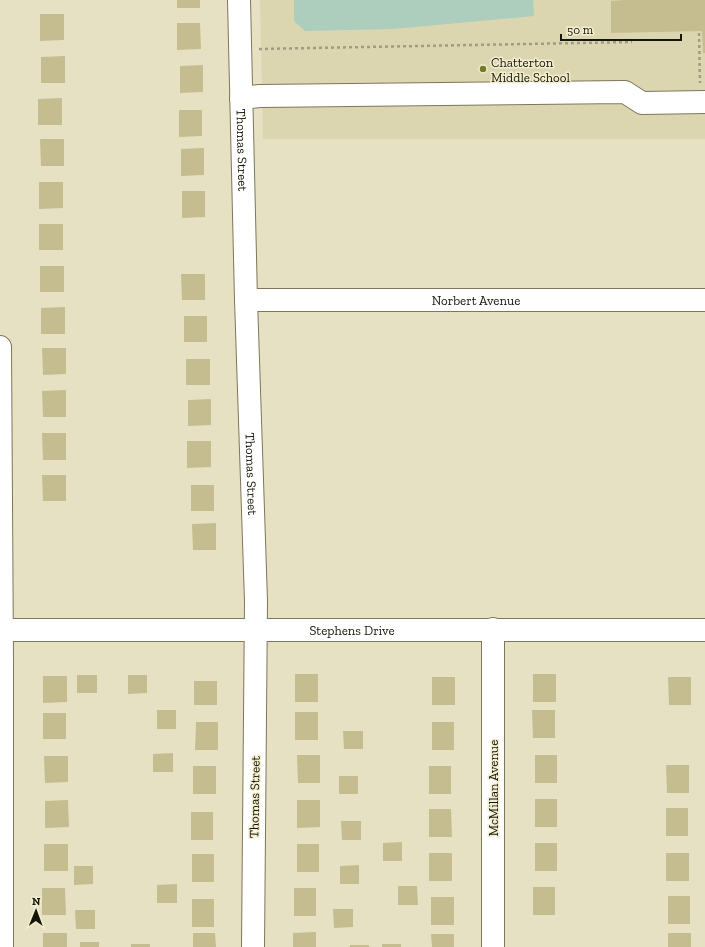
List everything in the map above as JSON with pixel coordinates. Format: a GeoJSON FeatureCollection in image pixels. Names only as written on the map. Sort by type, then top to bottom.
{"type":"FeatureCollection","features":[{"type":"Feature","properties":{"kind":"street","name":"Thomas Street"},"geometry":{"type":"LineString","coordinates":[[239,0],[246,300],[256,601],[253,947]]}},
{"type":"Feature","properties":{"kind":"street"},"geometry":{"type":"LineString","coordinates":[[241,98],[260,96],[625,92],[642,103],[702,94]]}},
{"type":"Feature","properties":{"kind":"street","name":"Norbert Avenue"},"geometry":{"type":"LineString","coordinates":[[246,300],[705,300]]}},
{"type":"Feature","properties":{"kind":"street"},"geometry":{"type":"LineString","coordinates":[[0,347],[2,947]]}},
{"type":"Feature","properties":{"kind":"street","name":"McMillan Avenue"},"geometry":{"type":"LineString","coordinates":[[493,629],[493,947]]}},
{"type":"Feature","properties":{"kind":"street","name":"Stephens Drive"},"geometry":{"type":"LineString","coordinates":[[1,630],[705,630]]}},
{"type":"Feature","properties":{"kind":"path"},"geometry":{"type":"LineString","coordinates":[[699,33],[702,94]]}},
{"type":"Feature","properties":{"kind":"path"},"geometry":{"type":"LineString","coordinates":[[258,49],[632,42]]}},
{"type":"Feature","properties":{"kind":"path"},"geometry":{"type":"LineString","coordinates":[[699,56],[705,56]]}},
{"type":"Feature","properties":{"kind":"shaded area","name":"Chatterton Middle School"},"geometry":{"type":"Polygon","coordinates":[[[260,0],[705,0],[705,139],[263,139],[260,0]]]}},
{"type":"Feature","properties":{"kind":"green space"},"geometry":{"type":"Polygon","coordinates":[[[294,0],[533,0],[534,16],[393,29],[305,31],[294,21],[294,0]]]}},
{"type":"Feature","properties":{"kind":"building"},"geometry":{"type":"Polygon","coordinates":[[[177,0],[200,0],[200,8],[177,8],[177,0]]]}},
{"type":"Feature","properties":{"kind":"building"},"geometry":{"type":"Polygon","coordinates":[[[705,0],[705,53],[703,53],[702,31],[611,33],[611,1],[705,0]]]}},
{"type":"Feature","properties":{"kind":"building"},"geometry":{"type":"Polygon","coordinates":[[[40,14],[64,14],[64,40],[40,41],[40,14]]]}},
{"type":"Feature","properties":{"kind":"building"},"geometry":{"type":"Polygon","coordinates":[[[177,23],[200,23],[201,49],[177,50],[177,23]]]}},
{"type":"Feature","properties":{"kind":"building"},"geometry":{"type":"Polygon","coordinates":[[[65,56],[65,83],[41,83],[41,57],[65,56]]]}},
{"type":"Feature","properties":{"kind":"building"},"geometry":{"type":"Polygon","coordinates":[[[203,65],[203,92],[180,93],[180,66],[203,65]]]}},
{"type":"Feature","properties":{"kind":"building"},"geometry":{"type":"Polygon","coordinates":[[[62,98],[62,125],[38,125],[38,99],[62,98]]]}},
{"type":"Feature","properties":{"kind":"building"},"geometry":{"type":"Polygon","coordinates":[[[179,110],[202,110],[202,136],[179,137],[179,110]]]}},
{"type":"Feature","properties":{"kind":"building"},"geometry":{"type":"Polygon","coordinates":[[[40,139],[64,139],[64,166],[41,166],[40,139]]]}},
{"type":"Feature","properties":{"kind":"building"},"geometry":{"type":"Polygon","coordinates":[[[204,148],[204,175],[181,176],[181,149],[204,148]]]}},
{"type":"Feature","properties":{"kind":"building"},"geometry":{"type":"Polygon","coordinates":[[[39,182],[63,182],[63,208],[39,209],[39,182]]]}},
{"type":"Feature","properties":{"kind":"building"},"geometry":{"type":"Polygon","coordinates":[[[182,191],[205,191],[205,217],[182,218],[182,191]]]}},
{"type":"Feature","properties":{"kind":"building"},"geometry":{"type":"Polygon","coordinates":[[[39,224],[63,224],[63,250],[39,250],[39,224]]]}},
{"type":"Feature","properties":{"kind":"building"},"geometry":{"type":"Polygon","coordinates":[[[40,266],[64,266],[64,292],[40,292],[40,266]]]}},
{"type":"Feature","properties":{"kind":"building"},"geometry":{"type":"Polygon","coordinates":[[[181,274],[205,274],[205,300],[182,300],[181,274]]]}},
{"type":"Feature","properties":{"kind":"building"},"geometry":{"type":"Polygon","coordinates":[[[65,307],[65,334],[41,334],[41,308],[65,307]]]}},
{"type":"Feature","properties":{"kind":"building"},"geometry":{"type":"Polygon","coordinates":[[[184,316],[207,316],[207,342],[184,342],[184,316]]]}},
{"type":"Feature","properties":{"kind":"building"},"geometry":{"type":"Polygon","coordinates":[[[42,348],[66,348],[66,374],[43,375],[42,348]]]}},
{"type":"Feature","properties":{"kind":"building"},"geometry":{"type":"Polygon","coordinates":[[[186,359],[210,359],[210,385],[186,385],[186,359]]]}},
{"type":"Feature","properties":{"kind":"building"},"geometry":{"type":"Polygon","coordinates":[[[66,390],[66,417],[43,417],[42,391],[66,390]]]}},
{"type":"Feature","properties":{"kind":"building"},"geometry":{"type":"Polygon","coordinates":[[[211,399],[211,425],[188,426],[188,400],[211,399]]]}},
{"type":"Feature","properties":{"kind":"building"},"geometry":{"type":"Polygon","coordinates":[[[42,433],[66,433],[66,460],[43,460],[42,433]]]}},
{"type":"Feature","properties":{"kind":"building"},"geometry":{"type":"Polygon","coordinates":[[[187,441],[211,441],[211,467],[187,468],[187,441]]]}},
{"type":"Feature","properties":{"kind":"building"},"geometry":{"type":"Polygon","coordinates":[[[42,475],[66,475],[66,501],[43,501],[42,475]]]}},
{"type":"Feature","properties":{"kind":"building"},"geometry":{"type":"Polygon","coordinates":[[[191,485],[214,485],[214,511],[191,511],[191,485]]]}},
{"type":"Feature","properties":{"kind":"building"},"geometry":{"type":"Polygon","coordinates":[[[216,523],[216,550],[193,550],[192,524],[216,523]]]}},
{"type":"Feature","properties":{"kind":"building"},"geometry":{"type":"Polygon","coordinates":[[[295,674],[318,674],[318,702],[295,702],[295,674]]]}},
{"type":"Feature","properties":{"kind":"building"},"geometry":{"type":"Polygon","coordinates":[[[533,674],[556,674],[556,702],[533,702],[533,674]]]}},
{"type":"Feature","properties":{"kind":"building"},"geometry":{"type":"Polygon","coordinates":[[[77,675],[97,675],[97,693],[77,693],[77,675]]]}},
{"type":"Feature","properties":{"kind":"building"},"geometry":{"type":"Polygon","coordinates":[[[128,675],[147,675],[147,693],[128,694],[128,675]]]}},
{"type":"Feature","properties":{"kind":"building"},"geometry":{"type":"Polygon","coordinates":[[[43,676],[67,676],[67,702],[43,703],[43,676]]]}},
{"type":"Feature","properties":{"kind":"building"},"geometry":{"type":"Polygon","coordinates":[[[432,677],[455,677],[455,705],[432,705],[432,677]]]}},
{"type":"Feature","properties":{"kind":"building"},"geometry":{"type":"Polygon","coordinates":[[[668,677],[691,677],[691,705],[669,705],[668,677]]]}},
{"type":"Feature","properties":{"kind":"building"},"geometry":{"type":"Polygon","coordinates":[[[194,681],[217,681],[217,705],[194,705],[194,681]]]}},
{"type":"Feature","properties":{"kind":"building"},"geometry":{"type":"Polygon","coordinates":[[[157,710],[176,710],[176,729],[157,729],[157,710]]]}},
{"type":"Feature","properties":{"kind":"building"},"geometry":{"type":"Polygon","coordinates":[[[532,710],[555,710],[555,738],[533,738],[532,710]]]}},
{"type":"Feature","properties":{"kind":"building"},"geometry":{"type":"Polygon","coordinates":[[[295,712],[318,712],[318,740],[295,740],[295,712]]]}},
{"type":"Feature","properties":{"kind":"building"},"geometry":{"type":"Polygon","coordinates":[[[43,713],[66,713],[66,739],[43,739],[43,713]]]}},
{"type":"Feature","properties":{"kind":"building"},"geometry":{"type":"Polygon","coordinates":[[[196,722],[218,722],[218,750],[195,750],[196,722]]]}},
{"type":"Feature","properties":{"kind":"building"},"geometry":{"type":"Polygon","coordinates":[[[432,722],[454,722],[454,750],[432,750],[432,722]]]}},
{"type":"Feature","properties":{"kind":"building"},"geometry":{"type":"Polygon","coordinates":[[[343,731],[363,731],[363,749],[344,749],[343,731]]]}},
{"type":"Feature","properties":{"kind":"building"},"geometry":{"type":"Polygon","coordinates":[[[173,753],[173,772],[153,772],[153,754],[173,753]]]}},
{"type":"Feature","properties":{"kind":"building"},"geometry":{"type":"Polygon","coordinates":[[[297,755],[320,755],[320,783],[298,783],[297,755]]]}},
{"type":"Feature","properties":{"kind":"building"},"geometry":{"type":"Polygon","coordinates":[[[535,755],[557,755],[557,783],[535,783],[535,755]]]}},
{"type":"Feature","properties":{"kind":"building"},"geometry":{"type":"Polygon","coordinates":[[[44,756],[68,756],[68,782],[45,783],[44,756]]]}},
{"type":"Feature","properties":{"kind":"building"},"geometry":{"type":"Polygon","coordinates":[[[666,765],[689,765],[689,793],[667,793],[666,765]]]}},
{"type":"Feature","properties":{"kind":"building"},"geometry":{"type":"Polygon","coordinates":[[[193,766],[216,766],[216,794],[193,794],[193,766]]]}},
{"type":"Feature","properties":{"kind":"building"},"geometry":{"type":"Polygon","coordinates":[[[429,766],[451,766],[451,794],[429,794],[429,766]]]}},
{"type":"Feature","properties":{"kind":"building"},"geometry":{"type":"Polygon","coordinates":[[[339,776],[358,776],[358,794],[339,794],[339,776]]]}},
{"type":"Feature","properties":{"kind":"building"},"geometry":{"type":"Polygon","coordinates":[[[535,799],[557,799],[557,827],[535,827],[535,799]]]}},
{"type":"Feature","properties":{"kind":"building"},"geometry":{"type":"Polygon","coordinates":[[[68,800],[69,827],[45,828],[45,801],[68,800]]]}},
{"type":"Feature","properties":{"kind":"building"},"geometry":{"type":"Polygon","coordinates":[[[297,800],[320,800],[320,827],[297,828],[297,800]]]}},
{"type":"Feature","properties":{"kind":"building"},"geometry":{"type":"Polygon","coordinates":[[[666,808],[688,808],[688,836],[666,836],[666,808]]]}},
{"type":"Feature","properties":{"kind":"building"},"geometry":{"type":"Polygon","coordinates":[[[429,809],[451,809],[452,837],[429,837],[429,809]]]}},
{"type":"Feature","properties":{"kind":"building"},"geometry":{"type":"Polygon","coordinates":[[[191,812],[213,812],[213,840],[191,840],[191,812]]]}},
{"type":"Feature","properties":{"kind":"building"},"geometry":{"type":"Polygon","coordinates":[[[341,821],[361,821],[361,840],[342,840],[341,821]]]}},
{"type":"Feature","properties":{"kind":"building"},"geometry":{"type":"Polygon","coordinates":[[[402,842],[402,861],[383,861],[383,843],[402,842]]]}},
{"type":"Feature","properties":{"kind":"building"},"geometry":{"type":"Polygon","coordinates":[[[535,843],[557,843],[557,871],[535,871],[535,843]]]}},
{"type":"Feature","properties":{"kind":"building"},"geometry":{"type":"Polygon","coordinates":[[[44,844],[68,844],[68,871],[44,871],[44,844]]]}},
{"type":"Feature","properties":{"kind":"building"},"geometry":{"type":"Polygon","coordinates":[[[297,844],[319,844],[319,872],[297,872],[297,844]]]}},
{"type":"Feature","properties":{"kind":"building"},"geometry":{"type":"Polygon","coordinates":[[[429,853],[452,853],[452,881],[429,881],[429,853]]]}},
{"type":"Feature","properties":{"kind":"building"},"geometry":{"type":"Polygon","coordinates":[[[666,853],[689,853],[689,881],[666,881],[666,853]]]}},
{"type":"Feature","properties":{"kind":"building"},"geometry":{"type":"Polygon","coordinates":[[[192,854],[214,854],[214,882],[192,882],[192,854]]]}},
{"type":"Feature","properties":{"kind":"building"},"geometry":{"type":"Polygon","coordinates":[[[359,865],[359,884],[340,884],[340,866],[359,865]]]}},
{"type":"Feature","properties":{"kind":"building"},"geometry":{"type":"Polygon","coordinates":[[[74,866],[93,866],[93,884],[74,885],[74,866]]]}},
{"type":"Feature","properties":{"kind":"building"},"geometry":{"type":"Polygon","coordinates":[[[177,884],[177,903],[157,903],[157,885],[177,884]]]}},
{"type":"Feature","properties":{"kind":"building"},"geometry":{"type":"Polygon","coordinates":[[[398,886],[417,886],[418,905],[398,905],[398,886]]]}},
{"type":"Feature","properties":{"kind":"building"},"geometry":{"type":"Polygon","coordinates":[[[533,887],[555,887],[555,915],[533,915],[533,887]]]}},
{"type":"Feature","properties":{"kind":"building"},"geometry":{"type":"Polygon","coordinates":[[[42,888],[65,888],[66,915],[42,915],[42,888]]]}},
{"type":"Feature","properties":{"kind":"building"},"geometry":{"type":"Polygon","coordinates":[[[294,888],[316,888],[316,916],[294,916],[294,888]]]}},
{"type":"Feature","properties":{"kind":"building"},"geometry":{"type":"Polygon","coordinates":[[[668,896],[690,896],[690,924],[668,924],[668,896]]]}},
{"type":"Feature","properties":{"kind":"building"},"geometry":{"type":"Polygon","coordinates":[[[431,897],[454,897],[454,925],[431,925],[431,897]]]}},
{"type":"Feature","properties":{"kind":"building"},"geometry":{"type":"Polygon","coordinates":[[[192,899],[214,899],[214,927],[192,927],[192,899]]]}},
{"type":"Feature","properties":{"kind":"building"},"geometry":{"type":"Polygon","coordinates":[[[333,909],[353,909],[353,927],[334,928],[333,909]]]}},
{"type":"Feature","properties":{"kind":"building"},"geometry":{"type":"Polygon","coordinates":[[[75,910],[95,910],[95,929],[76,929],[75,910]]]}},
{"type":"Feature","properties":{"kind":"building"},"geometry":{"type":"Polygon","coordinates":[[[316,932],[316,947],[293,947],[293,933],[316,932]]]}},
{"type":"Feature","properties":{"kind":"building"},"geometry":{"type":"Polygon","coordinates":[[[43,933],[67,933],[67,947],[43,947],[43,933]]]}},
{"type":"Feature","properties":{"kind":"building"},"geometry":{"type":"Polygon","coordinates":[[[193,933],[215,933],[216,947],[193,947],[193,933]]]}},
{"type":"Feature","properties":{"kind":"building"},"geometry":{"type":"Polygon","coordinates":[[[668,933],[691,933],[691,947],[668,947],[668,933]]]}},
{"type":"Feature","properties":{"kind":"building"},"geometry":{"type":"Polygon","coordinates":[[[431,934],[454,934],[454,947],[432,947],[431,934]]]}},
{"type":"Feature","properties":{"kind":"building"},"geometry":{"type":"Polygon","coordinates":[[[80,942],[99,942],[99,947],[80,947],[80,942]]]}},
{"type":"Feature","properties":{"kind":"building"},"geometry":{"type":"Polygon","coordinates":[[[131,944],[150,944],[150,947],[131,947],[131,944]]]}},
{"type":"Feature","properties":{"kind":"building"},"geometry":{"type":"Polygon","coordinates":[[[382,944],[401,944],[401,947],[382,947],[382,944]]]}},
{"type":"Feature","properties":{"kind":"building"},"geometry":{"type":"Polygon","coordinates":[[[350,945],[369,945],[369,947],[350,947],[350,945]]]}},
{"type":"Feature","properties":{"kind":"place","name":"Chatterton Middle School"},"geometry":{"type":"Point","coordinates":[483,69]}}]}
